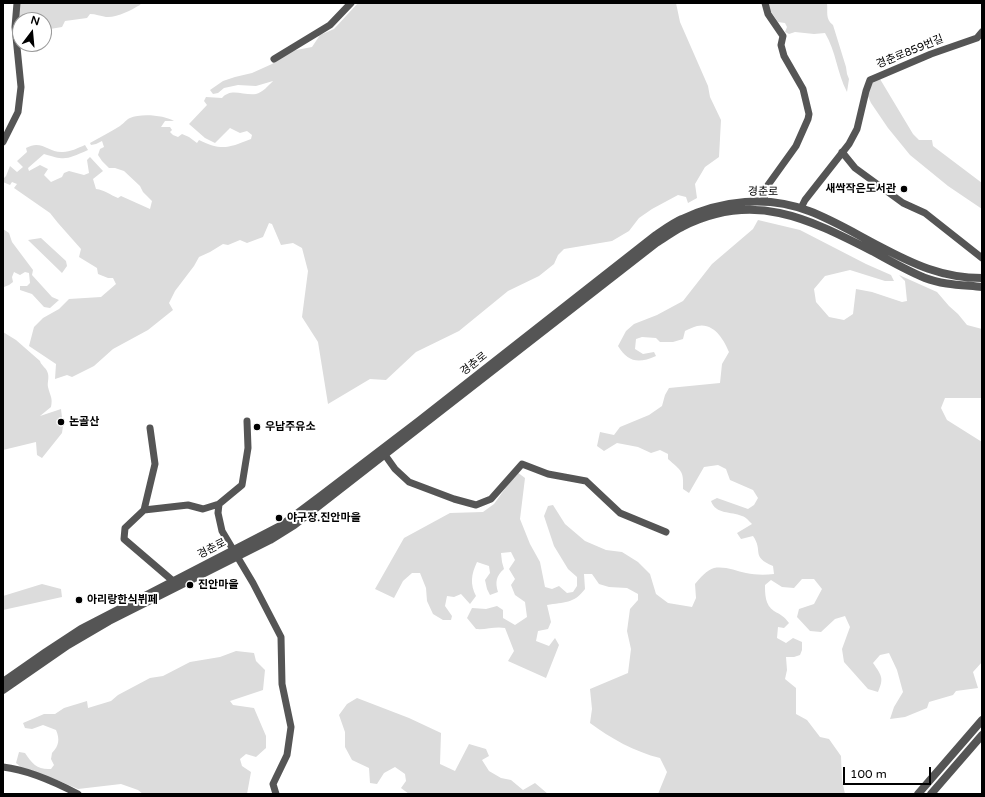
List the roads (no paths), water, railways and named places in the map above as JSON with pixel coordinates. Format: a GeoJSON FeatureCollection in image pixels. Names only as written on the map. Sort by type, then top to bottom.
{"type":"FeatureCollection","features":[{"type":"Feature","properties":{"kind":"street"},"geometry":{"type":"LineString","coordinates":[[3,142],[18,112],[21,87],[15,27],[16,3]]}},
{"type":"Feature","properties":{"kind":"street"},"geometry":{"type":"LineString","coordinates":[[274,59],[330,25],[351,3]]}},
{"type":"Feature","properties":{"kind":"street"},"geometry":{"type":"LineString","coordinates":[[763,201],[768,185],[796,146],[809,114],[803,89],[784,56],[781,45],[783,36],[768,14],[765,3]]}},
{"type":"Feature","properties":{"kind":"street","name":"경춘로859번길"},"geometry":{"type":"LineString","coordinates":[[801,208],[805,200],[849,144],[857,130],[870,80],[931,54],[977,38],[982,32]]}},
{"type":"Feature","properties":{"kind":"street"},"geometry":{"type":"LineString","coordinates":[[842,152],[855,168],[903,203],[925,213],[982,258]]}},
{"type":"Feature","properties":{"kind":"street","name":"경춘로"},"geometry":{"type":"LineString","coordinates":[[3,690],[68,644],[235,553],[282,525],[656,235],[682,219],[706,209],[728,204],[763,201],[789,204],[830,220],[924,269],[948,275],[982,278]]}},
{"type":"Feature","properties":{"kind":"street","name":"경춘로"},"geometry":{"type":"LineString","coordinates":[[3,682],[81,629],[174,581],[235,553],[270,540],[294,525],[656,243],[682,227],[705,217],[727,211],[754,209],[783,213],[831,230],[925,278],[949,284],[982,287]]}},
{"type":"Feature","properties":{"kind":"street"},"geometry":{"type":"LineString","coordinates":[[144,510],[188,505],[203,509],[219,504],[242,485],[248,448],[247,421]]}},
{"type":"Feature","properties":{"kind":"street"},"geometry":{"type":"LineString","coordinates":[[150,428],[155,464],[144,510],[126,528],[124,539],[174,581]]}},
{"type":"Feature","properties":{"kind":"street"},"geometry":{"type":"LineString","coordinates":[[385,455],[395,469],[409,482],[454,499],[476,505],[491,499],[522,464],[548,474],[586,481],[620,513],[666,532]]}},
{"type":"Feature","properties":{"kind":"street"},"geometry":{"type":"LineString","coordinates":[[219,504],[218,513],[222,531],[253,583],[281,637],[282,684],[291,727],[286,755],[273,784],[276,794]]}},
{"type":"Feature","properties":{"kind":"street"},"geometry":{"type":"LineString","coordinates":[[918,794],[982,720]]}},
{"type":"Feature","properties":{"kind":"street"},"geometry":{"type":"LineString","coordinates":[[931,794],[982,735]]}},
{"type":"Feature","properties":{"kind":"street"},"geometry":{"type":"LineString","coordinates":[[3,767],[16,768],[62,785],[78,794]]}},
{"type":"Feature","properties":{"kind":"place","name":"새싹작은도서관"},"geometry":{"type":"Point","coordinates":[904,189]}},
{"type":"Feature","properties":{"kind":"place","name":"논골산"},"geometry":{"type":"Point","coordinates":[61,422]}},
{"type":"Feature","properties":{"kind":"place","name":"우남주유소"},"geometry":{"type":"Point","coordinates":[257,427]}},
{"type":"Feature","properties":{"kind":"place","name":"야구장.진안마을"},"geometry":{"type":"Point","coordinates":[279,518]}},
{"type":"Feature","properties":{"kind":"place","name":"진안마을"},"geometry":{"type":"Point","coordinates":[190,585]}},
{"type":"Feature","properties":{"kind":"place","name":"아리랑한식뷔페"},"geometry":{"type":"Point","coordinates":[79,600]}}]}
